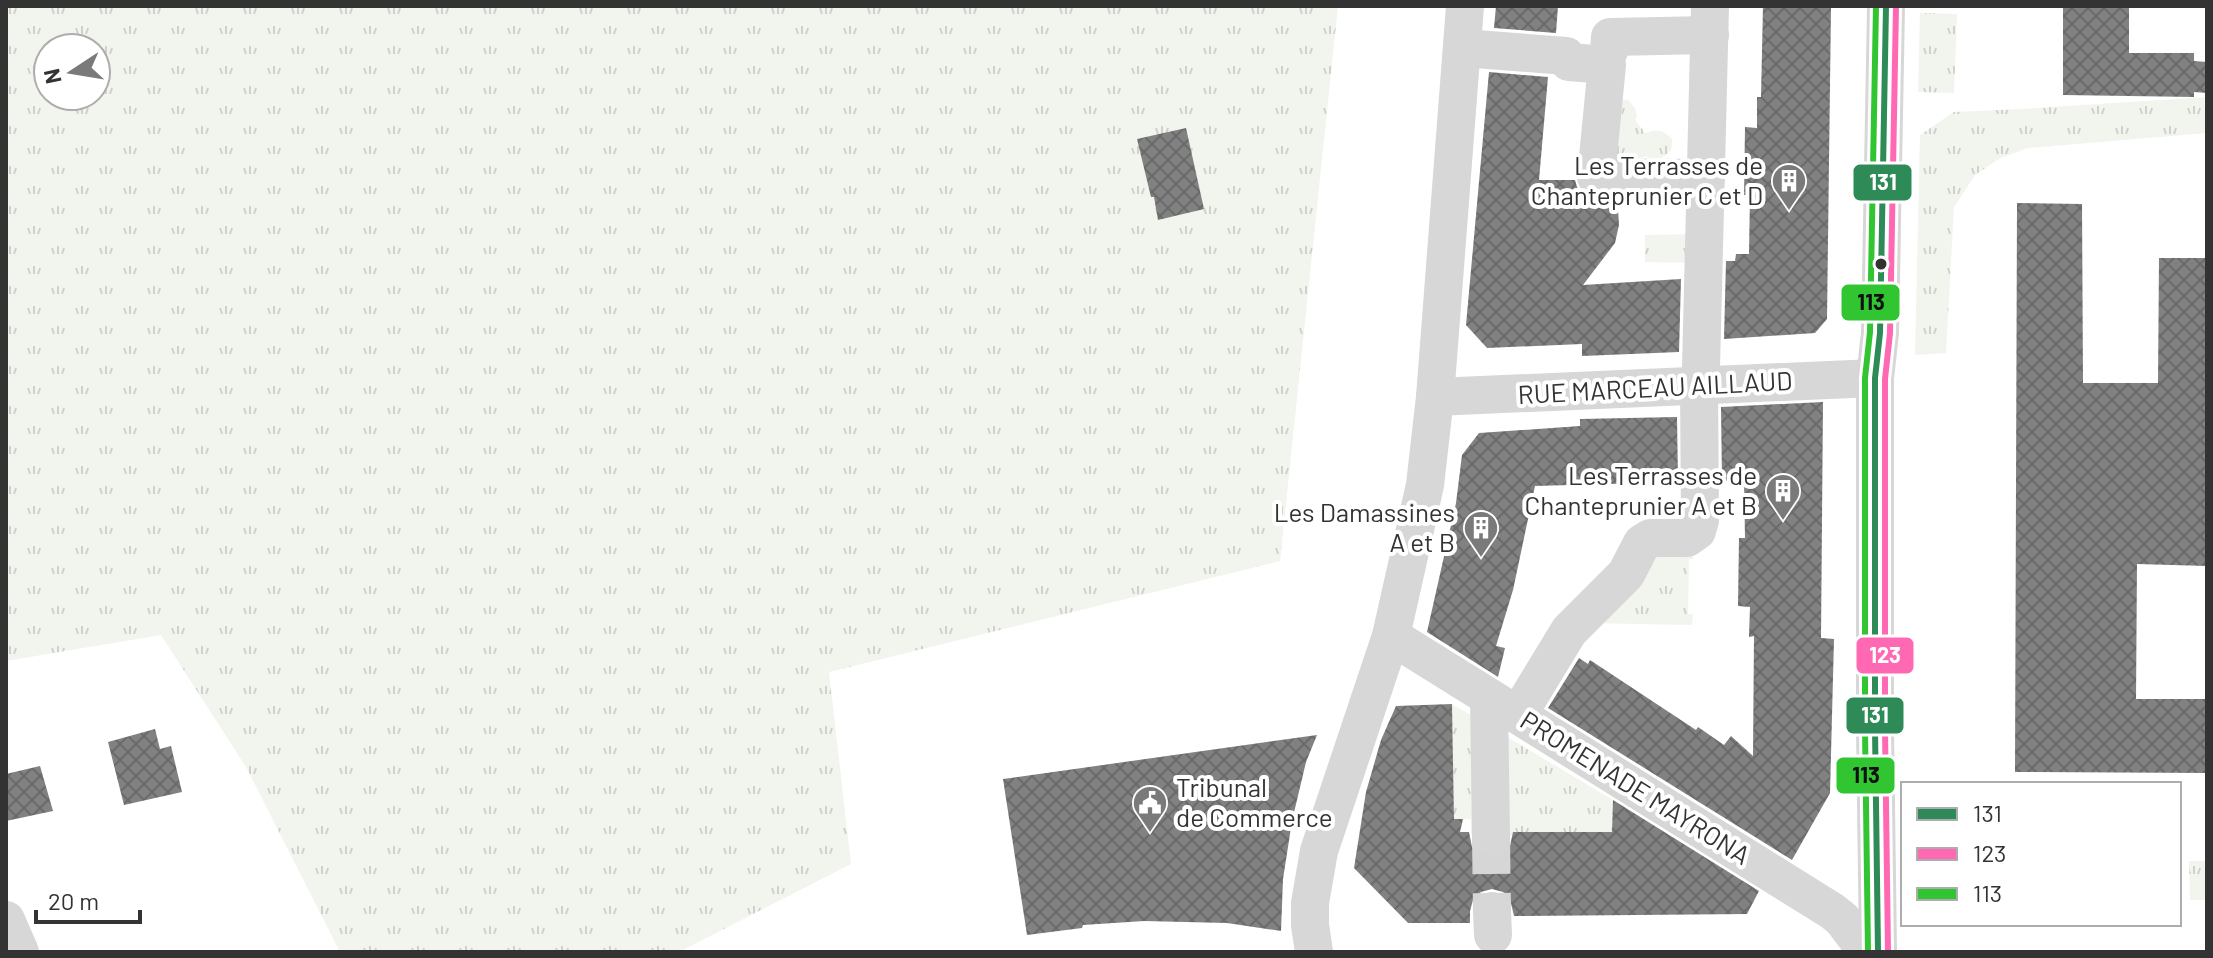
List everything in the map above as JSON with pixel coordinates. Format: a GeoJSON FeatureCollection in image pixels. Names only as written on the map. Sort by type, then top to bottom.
{"type":"FeatureCollection","features":[{"type":"Feature","properties":{"kind":"street"},"geometry":{"type":"LineString","coordinates":[[1314,952],[1310,903],[1319,851],[1391,636],[1425,485],[1435,397],[1465,6]]}},
{"type":"Feature","properties":{"kind":"street"},"geometry":{"type":"LineString","coordinates":[[1878,952],[1875,378],[1880,333],[1886,6]]}},
{"type":"Feature","properties":{"kind":"street"},"geometry":{"type":"LineString","coordinates":[[1491,836],[1503,706],[1569,631],[1626,574],[1642,543],[1650,538],[1687,538],[1697,531],[1700,520],[1699,386],[1710,21],[1610,37],[1609,51]]}},
{"type":"Feature","properties":{"kind":"street"},"geometry":{"type":"LineString","coordinates":[[1463,48],[1566,56],[1569,62],[1607,65],[1596,177],[1706,178]]}},
{"type":"Feature","properties":{"kind":"street","name":"RUE MARCEAU AILLAUD"},"geometry":{"type":"LineString","coordinates":[[1435,397],[1875,378]]}},
{"type":"Feature","properties":{"kind":"street","name":"PROMENADE MAYRONA"},"geometry":{"type":"LineString","coordinates":[[1391,636],[1832,911],[1842,919],[1867,952]]}},
{"type":"Feature","properties":{"kind":"street"},"geometry":{"type":"LineString","coordinates":[[6,920],[20,952]]}},
{"type":"Feature","properties":{"kind":"green space"},"geometry":{"type":"Polygon","coordinates":[[[6,6],[1338,6],[1280,561],[829,672],[851,864],[679,952],[340,952],[246,767],[161,635],[6,661],[6,6]]]}},
{"type":"Feature","properties":{"kind":"green space"},"geometry":{"type":"Polygon","coordinates":[[[1920,13],[1957,14],[1954,93],[1918,92],[1920,13]]]}},
{"type":"Feature","properties":{"kind":"green space"},"geometry":{"type":"Polygon","coordinates":[[[2207,97],[2207,133],[2028,148],[2000,158],[1975,175],[1954,207],[1946,353],[1915,355],[1920,135],[1954,112],[2207,97]]]}},
{"type":"Feature","properties":{"kind":"green space"},"geometry":{"type":"Polygon","coordinates":[[[1628,100],[1635,108],[1635,120],[1646,134],[1656,130],[1663,132],[1672,139],[1672,145],[1664,156],[1655,159],[1645,156],[1619,175],[1608,114],[1619,101],[1628,100]]]}},
{"type":"Feature","properties":{"kind":"green space"},"geometry":{"type":"Polygon","coordinates":[[[1697,234],[1696,263],[1645,262],[1645,235],[1697,234]]]}},
{"type":"Feature","properties":{"kind":"green space"},"geometry":{"type":"Polygon","coordinates":[[[1648,550],[1693,550],[1693,559],[1689,559],[1688,614],[1693,614],[1692,625],[1586,623],[1648,550]]]}},
{"type":"Feature","properties":{"kind":"green space"},"geometry":{"type":"Polygon","coordinates":[[[1452,704],[1613,800],[1612,838],[1578,832],[1514,832],[1514,836],[1480,837],[1480,834],[1471,834],[1471,819],[1454,819],[1452,704]]]}},
{"type":"Feature","properties":{"kind":"green space"},"geometry":{"type":"Polygon","coordinates":[[[2189,861],[2207,861],[2207,900],[2190,900],[2189,861]]]}},
{"type":"Feature","properties":{"kind":"building"},"geometry":{"type":"Polygon","coordinates":[[[1496,6],[1558,6],[1556,33],[1494,28],[1496,6]]]}},
{"type":"Feature","properties":{"kind":"building","name":"Les Terrasses de Chanteprunier C et D"},"geometry":{"type":"Polygon","coordinates":[[[1763,6],[1831,6],[1827,319],[1815,333],[1724,339],[1726,261],[1735,261],[1736,254],[1749,254],[1750,195],[1744,195],[1745,127],[1757,128],[1757,97],[1761,97],[1763,6]]]}},
{"type":"Feature","properties":{"kind":"building"},"geometry":{"type":"Polygon","coordinates":[[[2063,6],[2129,6],[2129,53],[2194,53],[2194,61],[2207,62],[2207,93],[2194,92],[2194,97],[2063,95],[2063,6]]]}},
{"type":"Feature","properties":{"kind":"building"},"geometry":{"type":"Polygon","coordinates":[[[1489,72],[1548,77],[1539,180],[1575,180],[1584,195],[1612,199],[1618,209],[1619,225],[1615,243],[1583,285],[1681,279],[1679,352],[1582,356],[1582,344],[1487,348],[1466,325],[1489,72]]]}},
{"type":"Feature","properties":{"kind":"building"},"geometry":{"type":"Polygon","coordinates":[[[1186,128],[1204,209],[1158,220],[1137,139],[1186,128]]]}},
{"type":"Feature","properties":{"kind":"building"},"geometry":{"type":"Polygon","coordinates":[[[2017,203],[2082,204],[2083,383],[2158,383],[2159,258],[2207,258],[2207,566],[2137,564],[2136,699],[2207,699],[2207,773],[2015,772],[2017,203]]]}},
{"type":"Feature","properties":{"kind":"building"},"geometry":{"type":"Polygon","coordinates":[[[1823,402],[1821,638],[1834,639],[1830,793],[1792,860],[1548,708],[1579,658],[1588,664],[1590,660],[1696,730],[1698,727],[1724,745],[1731,736],[1753,756],[1754,636],[1749,637],[1750,607],[1738,606],[1739,538],[1745,538],[1744,480],[1722,481],[1721,407],[1823,402]]]}},
{"type":"Feature","properties":{"kind":"building","name":"Les Damassines A et B"},"geometry":{"type":"Polygon","coordinates":[[[1677,417],[1678,482],[1535,486],[1513,590],[1496,646],[1505,648],[1498,677],[1427,632],[1456,503],[1462,455],[1479,433],[1580,426],[1580,419],[1677,417]]]}},
{"type":"Feature","properties":{"kind":"building"},"geometry":{"type":"Polygon","coordinates":[[[1452,704],[1454,819],[1463,819],[1460,832],[1469,832],[1472,847],[1480,855],[1492,858],[1503,854],[1510,846],[1513,832],[1612,832],[1613,800],[1759,891],[1747,914],[1514,916],[1510,899],[1503,892],[1492,889],[1481,892],[1473,900],[1470,923],[1408,923],[1354,868],[1366,792],[1381,740],[1396,706],[1452,704]]]}},
{"type":"Feature","properties":{"kind":"building"},"geometry":{"type":"Polygon","coordinates":[[[155,729],[160,749],[171,746],[182,792],[124,805],[108,742],[155,729]]]}},
{"type":"Feature","properties":{"kind":"building","name":"Tribunal de Commerce"},"geometry":{"type":"Polygon","coordinates":[[[1317,735],[1306,762],[1292,821],[1283,879],[1281,931],[1227,923],[1144,921],[1083,925],[1082,928],[1027,935],[1003,779],[1317,735]]]}},
{"type":"Feature","properties":{"kind":"building"},"geometry":{"type":"Polygon","coordinates":[[[40,766],[53,811],[6,821],[6,774],[40,766]]]}},
{"type":"Feature","properties":{"kind":"tunnel"},"geometry":{"type":"LineString","coordinates":[[1491,836],[1492,911]]}},
{"type":"Feature","properties":{"kind":"transit line","name":"113"},"geometry":{"type":"LineString","coordinates":[[1868,952],[1865,378],[1870,332],[1876,6]]}},
{"type":"Feature","properties":{"kind":"transit line","name":"131"},"geometry":{"type":"LineString","coordinates":[[1878,952],[1875,378],[1880,333],[1886,6]]}},
{"type":"Feature","properties":{"kind":"transit line","name":"123"},"geometry":{"type":"LineString","coordinates":[[1888,952],[1885,379],[1890,333],[1896,6]]}},
{"type":"Feature","properties":{"kind":"place","name":"Les Terrasses de Chanteprunier C et D"},"geometry":{"type":"Point","coordinates":[1789,212]}},
{"type":"Feature","properties":{"kind":"place","name":"Les Terrasses de Chanteprunier A et B"},"geometry":{"type":"Point","coordinates":[1783,522]}},
{"type":"Feature","properties":{"kind":"place","name":"Les Damassines A et B"},"geometry":{"type":"Point","coordinates":[1481,559]}},
{"type":"Feature","properties":{"kind":"place","name":"Tribunal de Commerce"},"geometry":{"type":"Point","coordinates":[1150,834]}}]}
